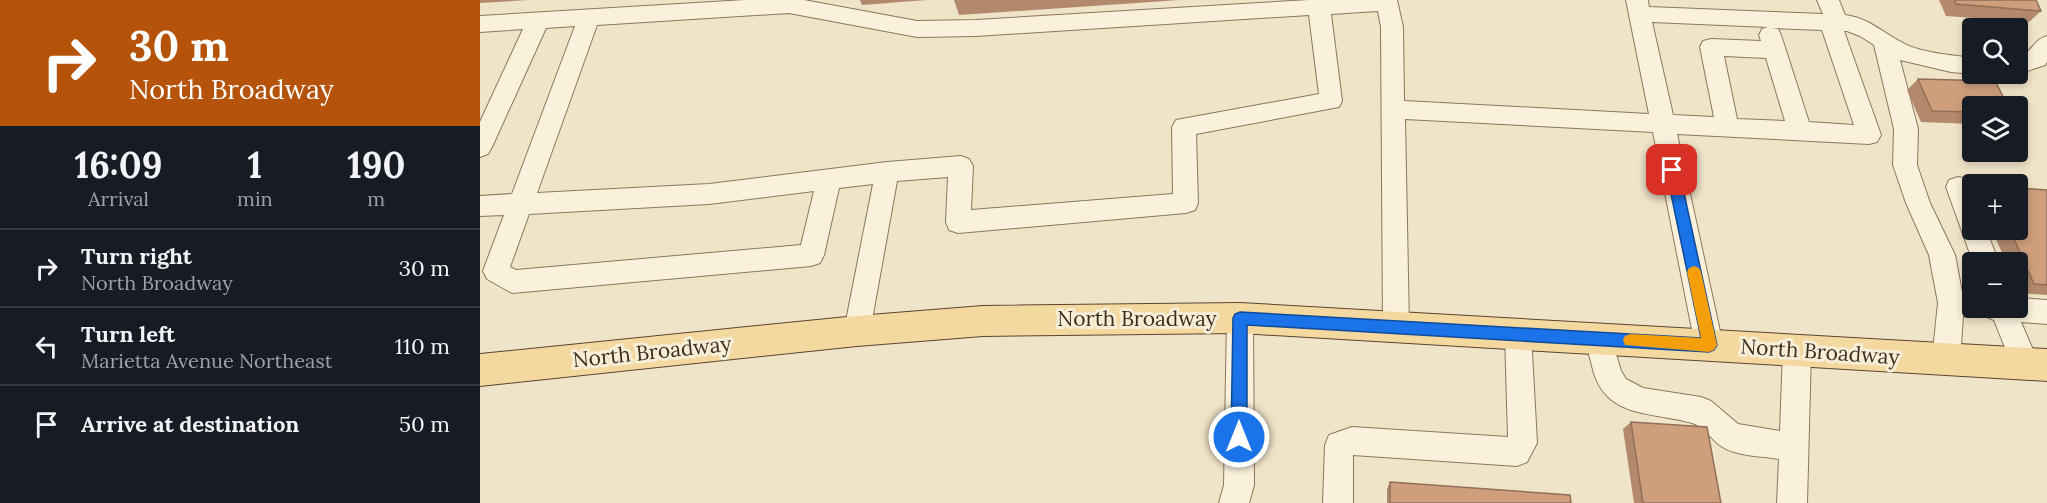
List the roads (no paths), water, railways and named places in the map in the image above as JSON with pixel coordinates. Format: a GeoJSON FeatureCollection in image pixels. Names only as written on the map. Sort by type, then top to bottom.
{"type":"FeatureCollection","features":[{"type":"Feature","properties":{"kind":"main road","name":"North Broadway"},"geometry":{"type":"LineString","coordinates":[[480,370],[857,331],[983,321],[1240,318],[2036,364]]}},
{"type":"Feature","properties":{"kind":"street"},"geometry":{"type":"LineString","coordinates":[[480,24],[789,5],[917,29],[976,28],[1386,1],[1392,27],[1396,327]]}},
{"type":"Feature","properties":{"kind":"street"},"geometry":{"type":"LineString","coordinates":[[480,206],[709,194],[887,172],[962,166],[958,222],[1186,203],[1184,127],[1331,101],[1334,4]]}},
{"type":"Feature","properties":{"kind":"street"},"geometry":{"type":"LineString","coordinates":[[1709,345],[1638,7],[1765,20],[1832,15],[1868,30],[1898,51],[1962,64]]}},
{"type":"Feature","properties":{"kind":"street"},"geometry":{"type":"LineString","coordinates":[[1393,109],[1663,126],[1869,135],[1832,15]]}},
{"type":"Feature","properties":{"kind":"street"},"geometry":{"type":"LineString","coordinates":[[589,17],[496,271],[512,282],[811,255],[829,180]]}},
{"type":"Feature","properties":{"kind":"street"},"geometry":{"type":"LineString","coordinates":[[1765,20],[1800,132]]}},
{"type":"Feature","properties":{"kind":"street"},"geometry":{"type":"LineString","coordinates":[[480,147],[538,21]]}},
{"type":"Feature","properties":{"kind":"street"},"geometry":{"type":"LineString","coordinates":[[1884,42],[1906,129],[1905,165],[1918,202],[1962,304],[1946,360]]}},
{"type":"Feature","properties":{"kind":"street"},"geometry":{"type":"LineString","coordinates":[[2028,62],[2037,59],[2047,44]]}},
{"type":"Feature","properties":{"kind":"street"},"geometry":{"type":"LineString","coordinates":[[1728,129],[1711,47],[1774,51]]}},
{"type":"Feature","properties":{"kind":"street"},"geometry":{"type":"LineString","coordinates":[[857,331],[887,172]]}},
{"type":"Feature","properties":{"kind":"street"},"geometry":{"type":"LineString","coordinates":[[1962,187],[1958,187],[1962,198]]}},
{"type":"Feature","properties":{"kind":"street"},"geometry":{"type":"LineString","coordinates":[[2028,310],[2047,312]]}},
{"type":"Feature","properties":{"kind":"street"},"geometry":{"type":"LineString","coordinates":[[1234,503],[1239,485],[1240,318]]}},
{"type":"Feature","properties":{"kind":"street"},"geometry":{"type":"LineString","coordinates":[[2006,318],[2036,364]]}},
{"type":"Feature","properties":{"kind":"street"},"geometry":{"type":"LineString","coordinates":[[1338,503],[1339,445],[1352,441],[1517,452],[1523,442],[1518,334]]}},
{"type":"Feature","properties":{"kind":"street"},"geometry":{"type":"LineString","coordinates":[[1599,339],[1608,376],[1616,388],[1643,401],[1701,411],[1732,437],[1794,447]]}},
{"type":"Feature","properties":{"kind":"street"},"geometry":{"type":"LineString","coordinates":[[1792,503],[1797,351]]}}]}
